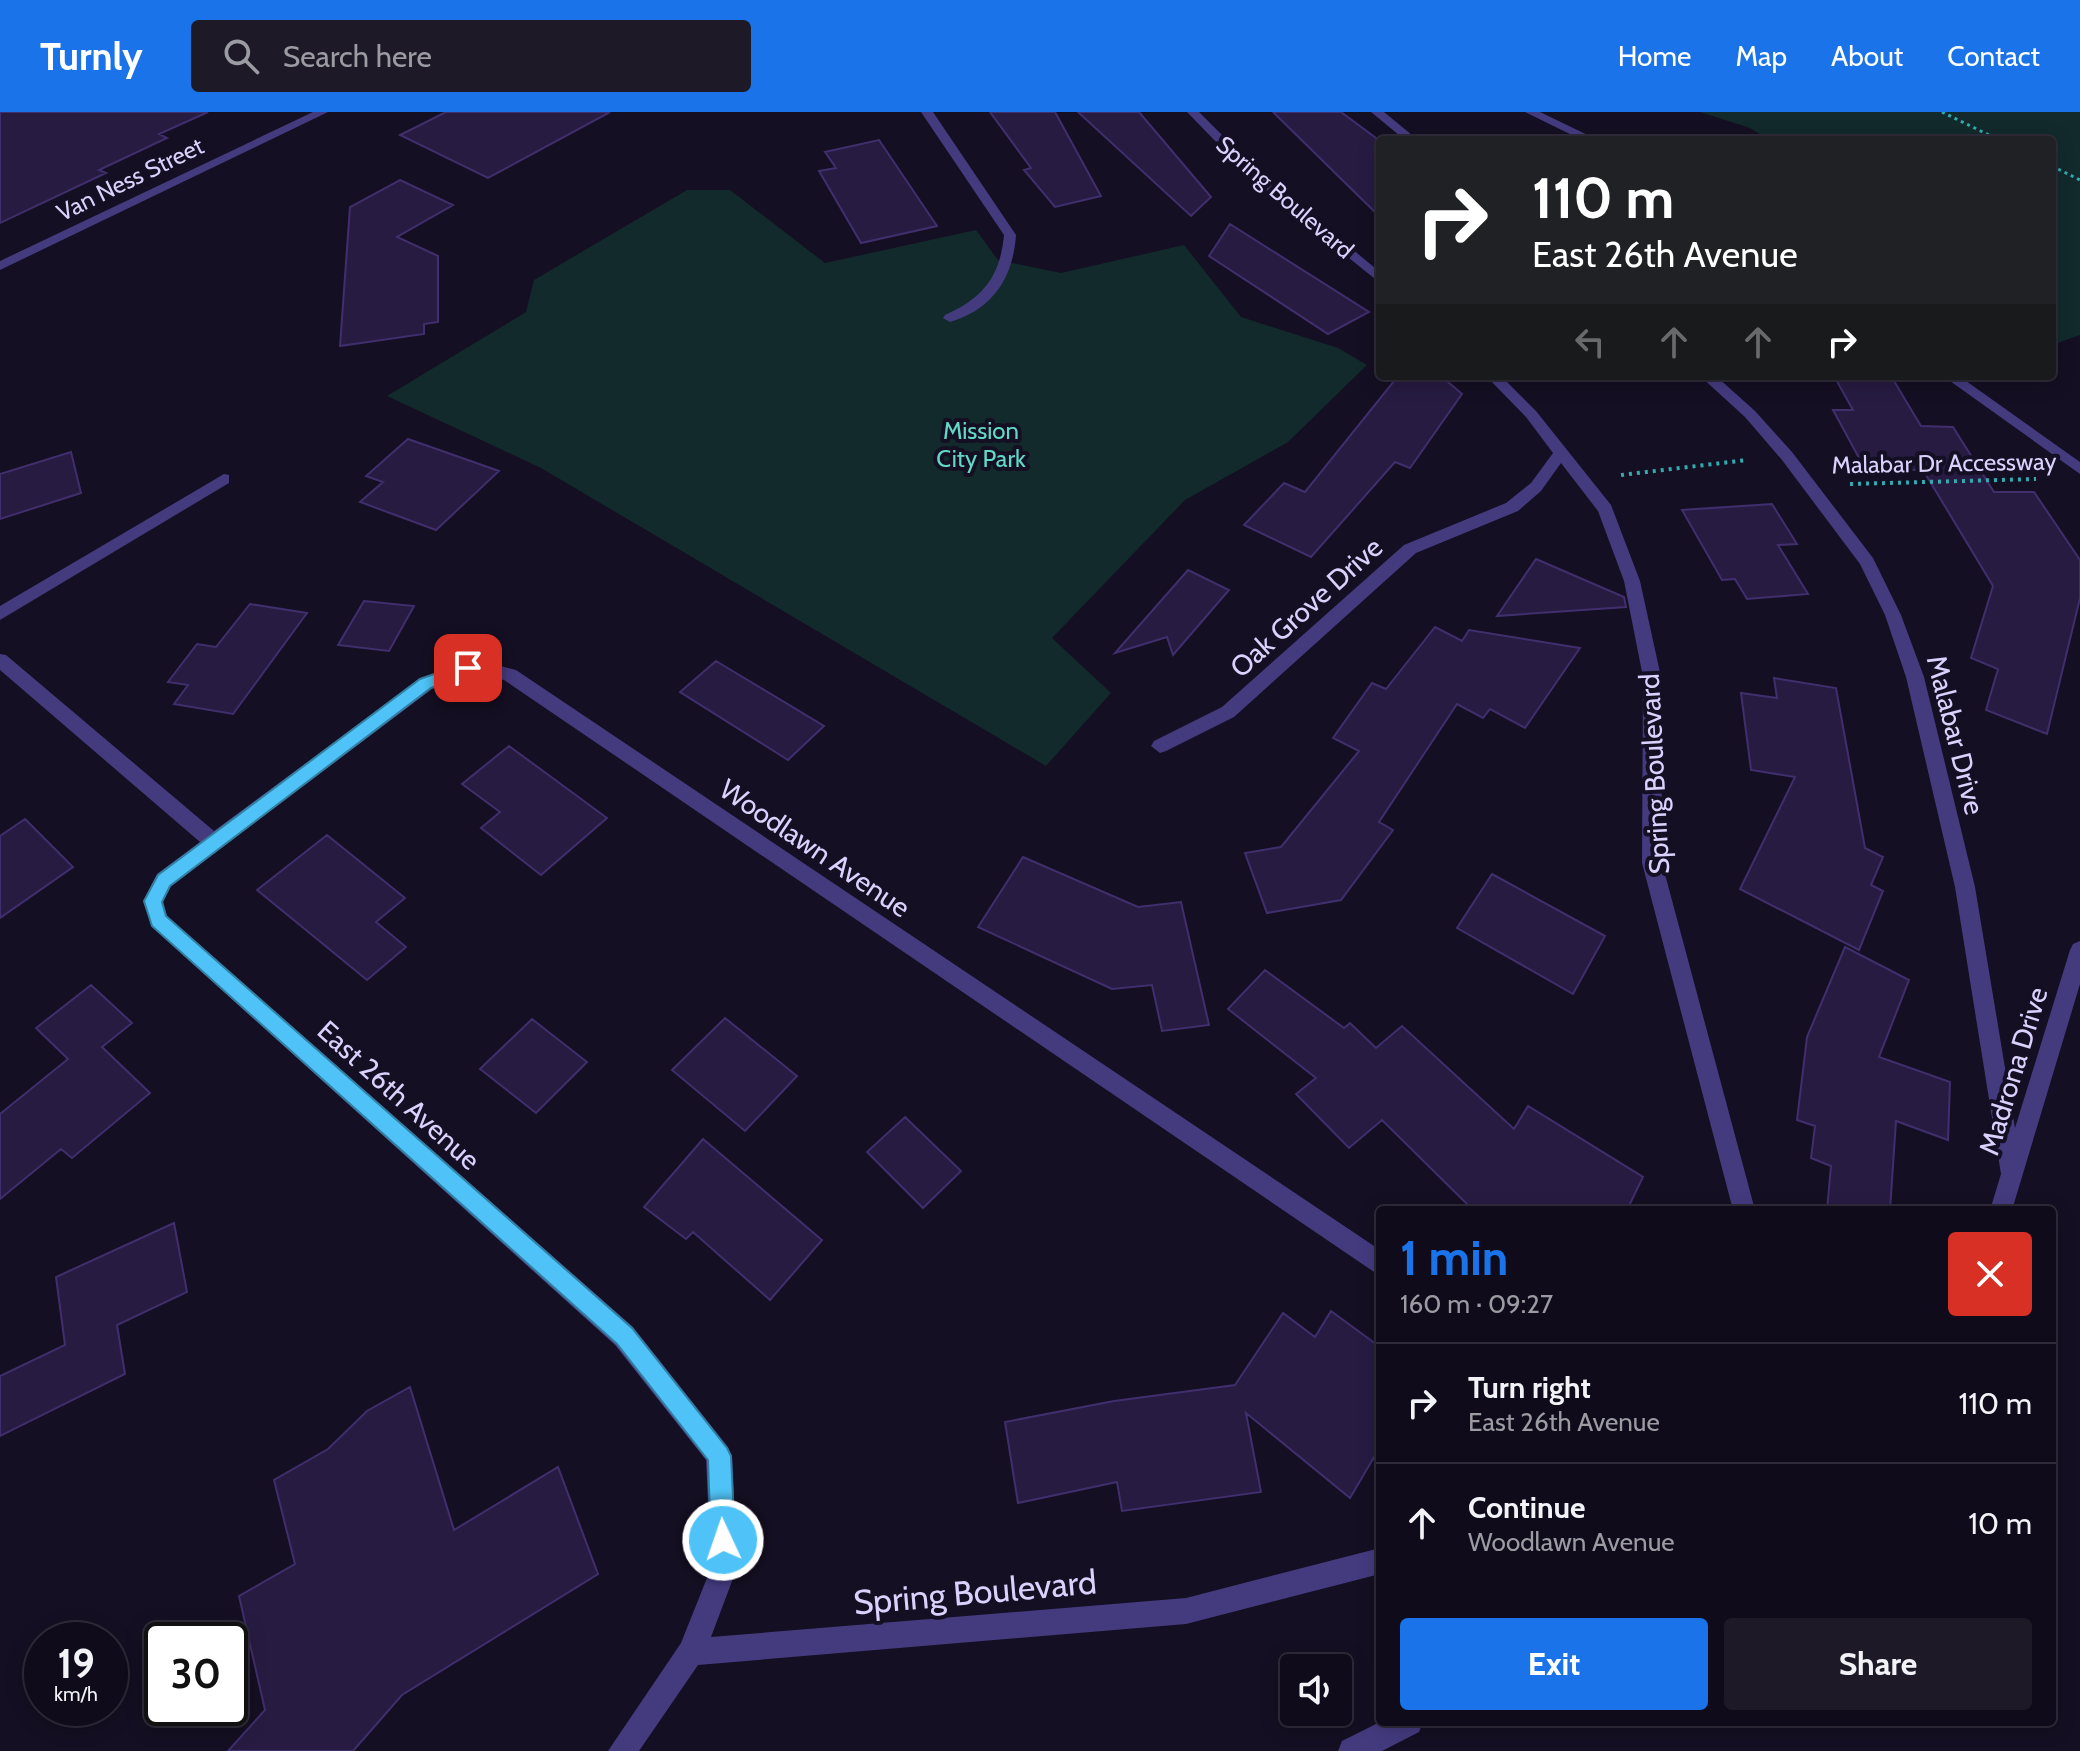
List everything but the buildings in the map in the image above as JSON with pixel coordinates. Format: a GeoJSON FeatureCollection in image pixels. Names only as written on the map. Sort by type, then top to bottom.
{"type":"FeatureCollection","features":[{"type":"Feature","properties":{"kind":"street","name":"Van Ness Street"},"geometry":{"type":"LineString","coordinates":[[0,266],[322,112]]}},
{"type":"Feature","properties":{"kind":"street"},"geometry":{"type":"LineString","coordinates":[[927,112],[1010,235],[1009,257],[997,287],[970,310],[950,318]]}},
{"type":"Feature","properties":{"kind":"street","name":"Spring Boulevard"},"geometry":{"type":"LineString","coordinates":[[1193,112],[1225,149],[1269,190],[1376,276]]}},
{"type":"Feature","properties":{"kind":"street"},"geometry":{"type":"LineString","coordinates":[[1377,112],[1407,136]]}},
{"type":"Feature","properties":{"kind":"street"},"geometry":{"type":"LineString","coordinates":[[1531,112],[1583,136]]}},
{"type":"Feature","properties":{"kind":"street","name":"Spring Boulevard"},"geometry":{"type":"LineString","coordinates":[[1497,380],[1531,414],[1605,509],[1632,581],[1652,677],[1652,863],[1743,1206]]}},
{"type":"Feature","properties":{"kind":"street","name":"Malabar Drive"},"geometry":{"type":"LineString","coordinates":[[1712,380],[1750,414],[1787,456],[1867,562],[1893,615],[1915,677],[1965,887],[2011,1171]]}},
{"type":"Feature","properties":{"kind":"street"},"geometry":{"type":"LineString","coordinates":[[1956,380],[2080,469]]}},
{"type":"Feature","properties":{"kind":"street","name":"Oak Grove Drive"},"geometry":{"type":"LineString","coordinates":[[1160,746],[1228,712],[1410,549],[1526,498],[1561,453]]}},
{"type":"Feature","properties":{"kind":"street"},"geometry":{"type":"LineString","coordinates":[[0,614],[224,479]]}},
{"type":"Feature","properties":{"kind":"street"},"geometry":{"type":"LineString","coordinates":[[0,660],[214,842]]}},
{"type":"Feature","properties":{"kind":"street","name":"Woodlawn Avenue"},"geometry":{"type":"LineString","coordinates":[[214,842],[426,684],[468,668],[510,675],[1376,1261]]}},
{"type":"Feature","properties":{"kind":"street","name":"East 26th Avenue"},"geometry":{"type":"LineString","coordinates":[[214,842],[164,880],[153,901],[159,921],[624,1336],[719,1456],[724,1568],[691,1652]]}},
{"type":"Feature","properties":{"kind":"street","name":"Madrona Drive"},"geometry":{"type":"LineString","coordinates":[[2002,1206],[2080,950]]}},
{"type":"Feature","properties":{"kind":"street","name":"Spring Boulevard"},"geometry":{"type":"LineString","coordinates":[[691,1652],[1186,1611],[1376,1562]]}},
{"type":"Feature","properties":{"kind":"street"},"geometry":{"type":"LineString","coordinates":[[622,1751],[691,1652]]}},
{"type":"Feature","properties":{"kind":"street"},"geometry":{"type":"LineString","coordinates":[[1352,1751],[1401,1726]]}},
{"type":"Feature","properties":{"kind":"path"},"geometry":{"type":"LineString","coordinates":[[1942,112],[1991,136]]}},
{"type":"Feature","properties":{"kind":"path"},"geometry":{"type":"LineString","coordinates":[[2056,168],[2080,180]]}},
{"type":"Feature","properties":{"kind":"path"},"geometry":{"type":"LineString","coordinates":[[1582,479],[1787,456]]}},
{"type":"Feature","properties":{"kind":"path","name":"Malabar Dr Accessway"},"geometry":{"type":"LineString","coordinates":[[1809,485],[2048,479]]}},
{"type":"Feature","properties":{"kind":"green space"},"geometry":{"type":"Polygon","coordinates":[[[1700,112],[2080,112],[2080,335],[2056,344],[2056,136],[1763,136],[1750,128],[1700,112]]]}},
{"type":"Feature","properties":{"kind":"green space","name":"Mission City Park"},"geometry":{"type":"Polygon","coordinates":[[[687,190],[730,190],[825,263],[976,230],[998,260],[1061,273],[1184,245],[1241,317],[1338,348],[1367,365],[1288,442],[1185,500],[1052,638],[1111,693],[1046,766],[541,468],[387,396],[526,312],[534,280],[687,190]]]}},
{"type":"Feature","properties":{"kind":"route"},"geometry":{"type":"LineString","coordinates":[[468,668],[426,684],[164,880],[153,901],[159,921],[624,1336],[719,1456],[723,1540]]}}]}
